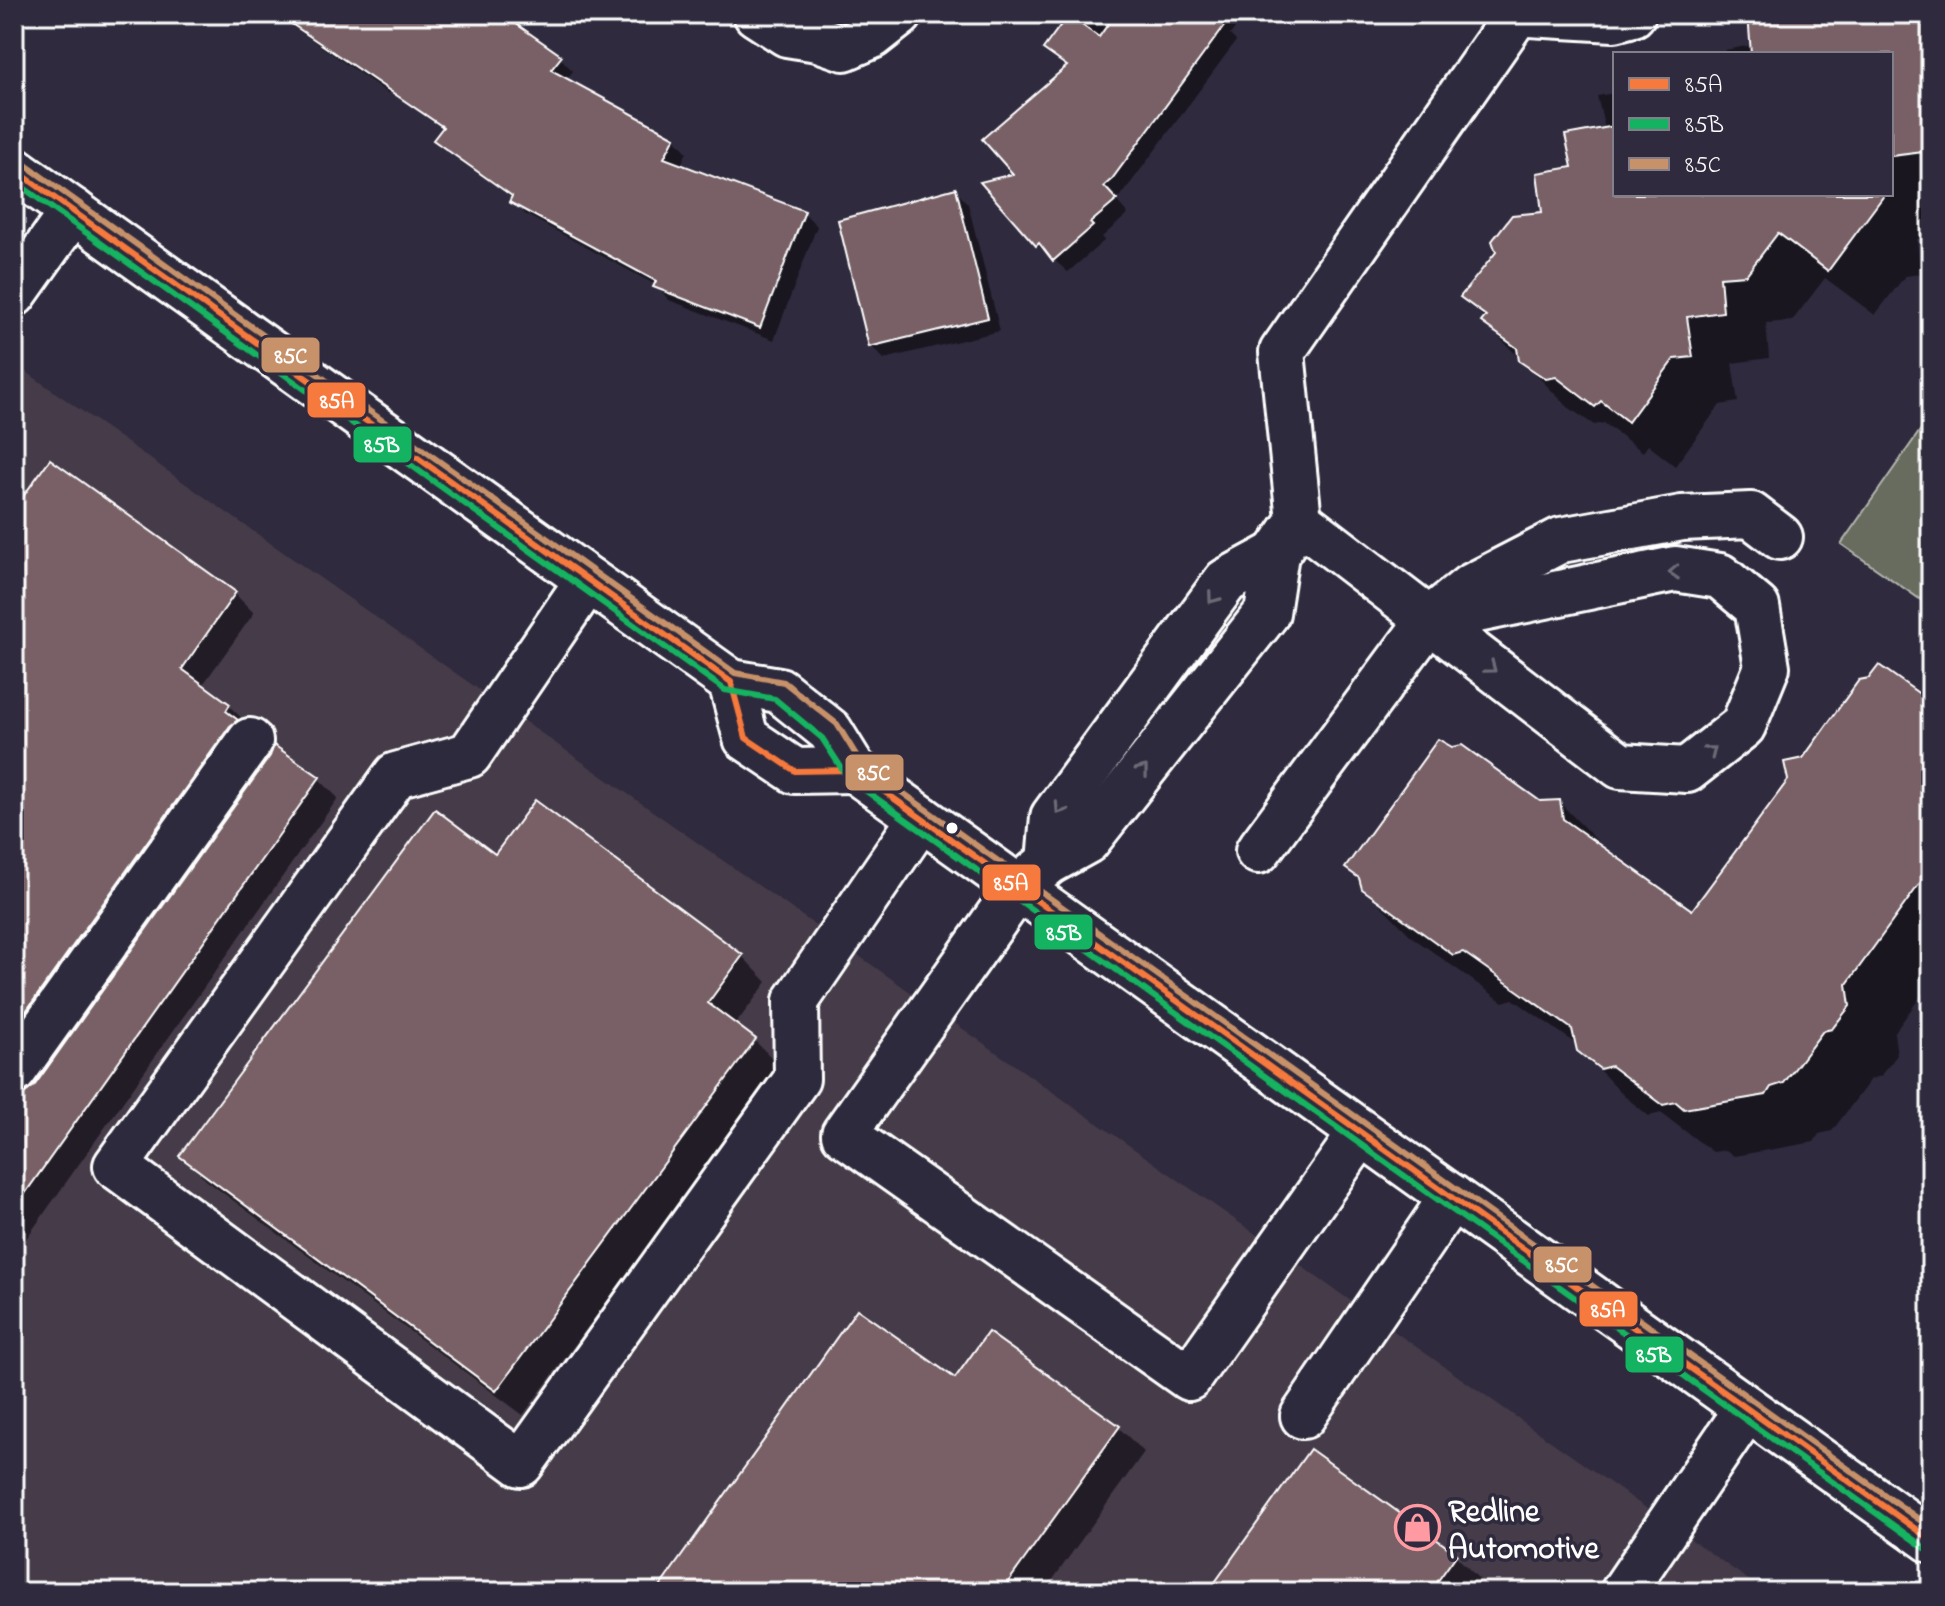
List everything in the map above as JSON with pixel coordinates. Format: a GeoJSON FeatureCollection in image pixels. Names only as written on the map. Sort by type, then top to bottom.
{"type":"FeatureCollection","features":[{"type":"Feature","properties":{"kind":"main road"},"geometry":{"type":"LineString","coordinates":[[756,14],[787,34],[818,39],[844,48],[872,36],[900,14]]}},
{"type":"Feature","properties":{"kind":"main road"},"geometry":{"type":"LineString","coordinates":[[1361,1133],[1189,1378],[844,1134],[1033,875],[1087,841],[1267,613],[1287,537],[1282,352],[1517,14]]}},
{"type":"Feature","properties":{"kind":"main road"},"geometry":{"type":"LineString","coordinates":[[1529,14],[1614,19],[1633,14]]}},
{"type":"Feature","properties":{"kind":"main road"},"geometry":{"type":"LineString","coordinates":[[14,169],[731,682],[779,690],[830,731],[854,770],[921,818],[1033,875],[1361,1133],[1931,1540]]}},
{"type":"Feature","properties":{"kind":"main road"},"geometry":{"type":"LineString","coordinates":[[14,294],[73,211]]}},
{"type":"Feature","properties":{"kind":"main road"},"geometry":{"type":"LineString","coordinates":[[1258,851],[1429,620],[1470,587],[1561,540],[1682,518],[1751,515],[1780,537]]}},
{"type":"Feature","properties":{"kind":"main road"},"geometry":{"type":"LineString","coordinates":[[1287,537],[1429,620],[1620,766],[1687,770],[1743,726],[1767,667],[1757,607],[1720,576],[1675,569],[1429,620]]}},
{"type":"Feature","properties":{"kind":"main road"},"geometry":{"type":"LineString","coordinates":[[588,580],[469,755],[396,775],[116,1166],[521,1464],[797,1079],[796,1001],[921,818]]}},
{"type":"Feature","properties":{"kind":"main road"},"geometry":{"type":"LineString","coordinates":[[731,682],[746,738],[795,771],[854,770]]}},
{"type":"Feature","properties":{"kind":"main road"},"geometry":{"type":"LineString","coordinates":[[14,1071],[250,741]]}},
{"type":"Feature","properties":{"kind":"main road"},"geometry":{"type":"LineString","coordinates":[[1303,1416],[1452,1197]]}},
{"type":"Feature","properties":{"kind":"main road"},"geometry":{"type":"LineString","coordinates":[[1623,1592],[1747,1409]]}},
{"type":"Feature","properties":{"kind":"shaded area"},"geometry":{"type":"Polygon","coordinates":[[[14,363],[45,385],[1766,1592],[14,1592],[14,363]]]}},
{"type":"Feature","properties":{"kind":"green space"},"geometry":{"type":"Polygon","coordinates":[[[1931,415],[1931,607],[1841,544],[1931,415]]]}},
{"type":"Feature","properties":{"kind":"building"},"geometry":{"type":"Polygon","coordinates":[[[277,14],[502,14],[562,56],[551,70],[675,137],[664,158],[805,211],[760,328],[653,287],[656,281],[509,202],[512,196],[433,140],[443,127],[277,14]]]}},
{"type":"Feature","properties":{"kind":"building"},"geometry":{"type":"Polygon","coordinates":[[[1115,14],[1233,14],[1104,186],[1117,200],[1053,261],[980,182],[1013,174],[982,139],[1067,66],[1043,49],[1068,15],[1099,37],[1115,14]]]}},
{"type":"Feature","properties":{"kind":"building"},"geometry":{"type":"Polygon","coordinates":[[[1748,14],[1931,14],[1931,151],[1893,156],[1893,52],[1751,52],[1748,14]]]}},
{"type":"Feature","properties":{"kind":"building"},"geometry":{"type":"Polygon","coordinates":[[[1613,126],[1613,196],[1884,196],[1828,271],[1778,233],[1746,275],[1720,277],[1723,312],[1687,317],[1693,357],[1674,359],[1628,422],[1601,401],[1595,407],[1556,377],[1546,379],[1519,361],[1517,348],[1481,322],[1486,316],[1460,297],[1496,252],[1492,241],[1512,215],[1542,212],[1537,173],[1572,167],[1565,135],[1613,126]]]}},
{"type":"Feature","properties":{"kind":"building"},"geometry":{"type":"Polygon","coordinates":[[[956,188],[988,318],[869,347],[838,220],[956,188]]]}},
{"type":"Feature","properties":{"kind":"building"},"geometry":{"type":"Polygon","coordinates":[[[50,459],[236,592],[182,669],[230,704],[226,711],[238,720],[230,726],[14,1028],[14,509],[50,459]]]}},
{"type":"Feature","properties":{"kind":"building"},"geometry":{"type":"Polygon","coordinates":[[[1879,665],[1931,702],[1931,868],[1847,984],[1850,1006],[1832,1029],[1823,1031],[1784,1083],[1771,1087],[1766,1095],[1684,1109],[1676,1102],[1663,1105],[1611,1066],[1600,1069],[1577,1051],[1572,1029],[1463,952],[1453,955],[1362,889],[1359,878],[1345,868],[1438,739],[1452,747],[1462,745],[1540,801],[1560,800],[1563,819],[1692,910],[1788,780],[1784,762],[1803,758],[1859,680],[1869,678],[1879,665]]]}},
{"type":"Feature","properties":{"kind":"building"},"geometry":{"type":"Polygon","coordinates":[[[274,745],[320,777],[14,1209],[14,1096],[34,1086],[270,756],[274,745]]]}},
{"type":"Feature","properties":{"kind":"building"},"geometry":{"type":"Polygon","coordinates":[[[535,800],[743,955],[708,1003],[756,1039],[496,1391],[179,1156],[435,809],[495,854],[535,800]]]}},
{"type":"Feature","properties":{"kind":"building"},"geometry":{"type":"Polygon","coordinates":[[[857,1309],[955,1378],[988,1332],[1120,1426],[1001,1592],[656,1592],[857,1309]]]}},
{"type":"Feature","properties":{"kind":"building"},"geometry":{"type":"Polygon","coordinates":[[[1310,1449],[1457,1554],[1430,1592],[1208,1592],[1310,1449]]]}},
{"type":"Feature","properties":{"kind":"transit line","name":"85C"},"geometry":{"type":"LineString","coordinates":[[20,161],[735,673],[784,682],[837,724],[861,763],[1931,1528]]}},
{"type":"Feature","properties":{"kind":"transit line","name":"85A"},"geometry":{"type":"LineString","coordinates":[[14,169],[731,682],[746,738],[795,771],[854,770],[1931,1540]]}},
{"type":"Feature","properties":{"kind":"transit line","name":"85B"},"geometry":{"type":"LineString","coordinates":[[14,181],[725,690],[775,699],[822,738],[848,778],[1925,1548]]}},
{"type":"Feature","properties":{"kind":"place","name":"Redline Automotive"},"geometry":{"type":"Point","coordinates":[1417,1528]}}]}
